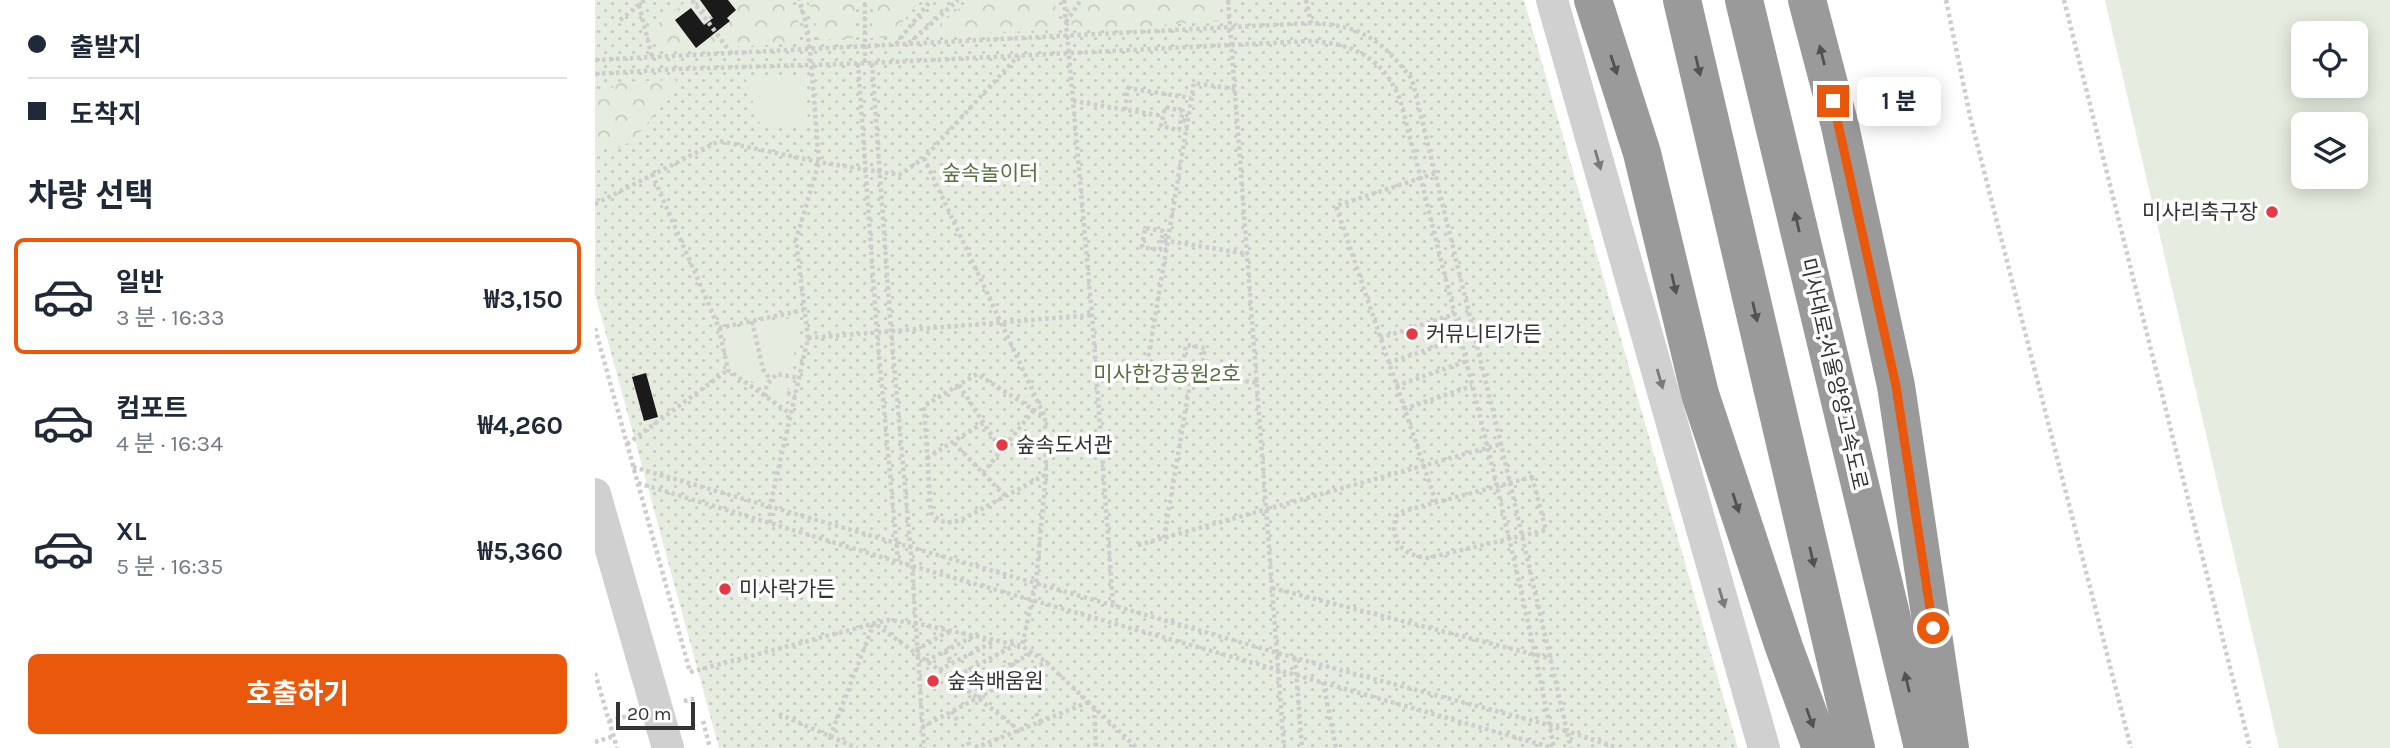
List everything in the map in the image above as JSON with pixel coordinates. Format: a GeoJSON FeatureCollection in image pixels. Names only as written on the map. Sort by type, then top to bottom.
{"type":"FeatureCollection","features":[{"type":"Feature","properties":{"kind":"highway"},"geometry":{"type":"LineString","coordinates":[[1593,0],[1643,153],[1700,394],[1784,647],[1821,748]]}},
{"type":"Feature","properties":{"kind":"highway"},"geometry":{"type":"LineString","coordinates":[[1682,0],[1857,748]]}},
{"type":"Feature","properties":{"kind":"highway","name":"미사대로;서울양양고속도로"},"geometry":{"type":"LineString","coordinates":[[1744,0],[1923,748]]}},
{"type":"Feature","properties":{"kind":"highway"},"geometry":{"type":"LineString","coordinates":[[1808,0],[1840,126],[1896,386],[1950,748]]}},
{"type":"Feature","properties":{"kind":"street"},"geometry":{"type":"LineString","coordinates":[[1552,0],[1764,748]]}},
{"type":"Feature","properties":{"kind":"street"},"geometry":{"type":"LineString","coordinates":[[595,494],[668,748]]}},
{"type":"Feature","properties":{"kind":"path"},"geometry":{"type":"LineString","coordinates":[[619,20],[645,0]]}},
{"type":"Feature","properties":{"kind":"path"},"geometry":{"type":"LineString","coordinates":[[692,0],[732,53]]}},
{"type":"Feature","properties":{"kind":"path"},"geometry":{"type":"LineString","coordinates":[[770,523],[771,506],[808,338],[796,240],[819,162],[810,50],[799,0]]}},
{"type":"Feature","properties":{"kind":"path"},"geometry":{"type":"LineString","coordinates":[[865,0],[865,63]]}},
{"type":"Feature","properties":{"kind":"path"},"geometry":{"type":"LineString","coordinates":[[896,44],[931,0]]}},
{"type":"Feature","properties":{"kind":"path"},"geometry":{"type":"LineString","coordinates":[[909,43],[958,0]]}},
{"type":"Feature","properties":{"kind":"path"},"geometry":{"type":"LineString","coordinates":[[1064,0],[1092,316],[1113,605]]}},
{"type":"Feature","properties":{"kind":"path"},"geometry":{"type":"LineString","coordinates":[[1066,22],[1081,0]]}},
{"type":"Feature","properties":{"kind":"path"},"geometry":{"type":"LineString","coordinates":[[1228,0],[1284,748]]}},
{"type":"Feature","properties":{"kind":"path"},"geometry":{"type":"LineString","coordinates":[[1306,0],[1311,23]]}},
{"type":"Feature","properties":{"kind":"path"},"geometry":{"type":"LineString","coordinates":[[1945,0],[1970,116],[2131,748]]}},
{"type":"Feature","properties":{"kind":"path"},"geometry":{"type":"LineString","coordinates":[[2064,0],[2250,748]]}},
{"type":"Feature","properties":{"kind":"path"},"geometry":{"type":"LineString","coordinates":[[639,5],[652,57]]}},
{"type":"Feature","properties":{"kind":"path"},"geometry":{"type":"LineString","coordinates":[[595,60],[1311,23],[1337,24],[1356,30],[1392,55],[1412,79],[1501,444],[1571,748]]}},
{"type":"Feature","properties":{"kind":"path"},"geometry":{"type":"LineString","coordinates":[[595,74],[1311,41],[1336,43],[1355,49],[1372,60],[1392,83],[1402,106],[1421,178],[1496,486],[1535,655],[1553,748],[898,562],[638,483]]}},
{"type":"Feature","properties":{"kind":"path"},"geometry":{"type":"LineString","coordinates":[[595,204],[719,141],[899,175],[924,159],[1019,54]]}},
{"type":"Feature","properties":{"kind":"path"},"geometry":{"type":"LineString","coordinates":[[858,63],[877,333],[898,562]]}},
{"type":"Feature","properties":{"kind":"path"},"geometry":{"type":"LineString","coordinates":[[872,63],[924,748]]}},
{"type":"Feature","properties":{"kind":"path"},"geometry":{"type":"LineString","coordinates":[[1235,89],[1194,83],[1184,121],[1147,365],[1258,383]]}},
{"type":"Feature","properties":{"kind":"path"},"geometry":{"type":"LineString","coordinates":[[1125,110],[1128,89],[1191,98]]}},
{"type":"Feature","properties":{"kind":"path"},"geometry":{"type":"LineString","coordinates":[[1073,101],[1163,116]]}},
{"type":"Feature","properties":{"kind":"path"},"geometry":{"type":"LineString","coordinates":[[1165,107],[1183,111],[1184,121],[1179,130],[1161,126],[1165,107]]}},
{"type":"Feature","properties":{"kind":"path"},"geometry":{"type":"LineString","coordinates":[[924,159],[1045,416],[1046,474],[1036,582],[1022,646]]}},
{"type":"Feature","properties":{"kind":"path"},"geometry":{"type":"LineString","coordinates":[[1436,173],[1336,206],[1436,502]]}},
{"type":"Feature","properties":{"kind":"path"},"geometry":{"type":"LineString","coordinates":[[652,174],[719,328],[728,370],[791,414]]}},
{"type":"Feature","properties":{"kind":"path"},"geometry":{"type":"LineString","coordinates":[[1145,228],[1163,231],[1165,241],[1160,250],[1142,247],[1145,228]]}},
{"type":"Feature","properties":{"kind":"path"},"geometry":{"type":"LineString","coordinates":[[1165,241],[1248,254]]}},
{"type":"Feature","properties":{"kind":"path"},"geometry":{"type":"LineString","coordinates":[[719,328],[804,310]]}},
{"type":"Feature","properties":{"kind":"path"},"geometry":{"type":"LineString","coordinates":[[1380,338],[1455,314]]}},
{"type":"Feature","properties":{"kind":"path"},"geometry":{"type":"LineString","coordinates":[[808,338],[1092,316]]}},
{"type":"Feature","properties":{"kind":"path"},"geometry":{"type":"LineString","coordinates":[[751,321],[763,369],[770,379]]}},
{"type":"Feature","properties":{"kind":"path"},"geometry":{"type":"LineString","coordinates":[[595,328],[690,672],[888,620],[915,624],[1022,646],[1046,662],[1137,748]]}},
{"type":"Feature","properties":{"kind":"path"},"geometry":{"type":"LineString","coordinates":[[1388,363],[1461,338]]}},
{"type":"Feature","properties":{"kind":"path"},"geometry":{"type":"LineString","coordinates":[[1187,345],[1205,348],[1202,366],[1193,365],[1183,363],[1187,345]]}},
{"type":"Feature","properties":{"kind":"path"},"geometry":{"type":"LineString","coordinates":[[1396,386],[1467,361]]}},
{"type":"Feature","properties":{"kind":"path"},"geometry":{"type":"LineString","coordinates":[[1164,538],[1193,365]]}},
{"type":"Feature","properties":{"kind":"path"},"geometry":{"type":"LineString","coordinates":[[627,444],[728,370]]}},
{"type":"Feature","properties":{"kind":"path"},"geometry":{"type":"LineString","coordinates":[[764,396],[770,379],[776,374],[783,373],[799,378]]}},
{"type":"Feature","properties":{"kind":"path"},"geometry":{"type":"LineString","coordinates":[[1045,416],[977,374],[923,406],[931,513],[938,520],[948,524],[961,520],[1046,474]]}},
{"type":"Feature","properties":{"kind":"path"},"geometry":{"type":"LineString","coordinates":[[960,385],[1001,450]]}},
{"type":"Feature","properties":{"kind":"path"},"geometry":{"type":"LineString","coordinates":[[1404,409],[1472,386]]}},
{"type":"Feature","properties":{"kind":"path"},"geometry":{"type":"LineString","coordinates":[[787,394],[795,395]]}},
{"type":"Feature","properties":{"kind":"path"},"geometry":{"type":"LineString","coordinates":[[983,473],[1034,410]]}},
{"type":"Feature","properties":{"kind":"path"},"geometry":{"type":"LineString","coordinates":[[927,458],[983,424]]}},
{"type":"Feature","properties":{"kind":"path"},"geometry":{"type":"LineString","coordinates":[[954,443],[1005,495]]}},
{"type":"Feature","properties":{"kind":"path"},"geometry":{"type":"LineString","coordinates":[[1138,545],[1501,444]]}},
{"type":"Feature","properties":{"kind":"path"},"geometry":{"type":"LineString","coordinates":[[633,467],[1295,658],[1549,725],[1618,748]]}},
{"type":"Feature","properties":{"kind":"path"},"geometry":{"type":"LineString","coordinates":[[1532,477],[1546,530],[1428,558],[1413,556],[1401,548],[1394,537],[1396,516],[1496,486],[1532,477]]}},
{"type":"Feature","properties":{"kind":"path"},"geometry":{"type":"LineString","coordinates":[[1272,588],[1552,659]]}},
{"type":"Feature","properties":{"kind":"path"},"geometry":{"type":"LineString","coordinates":[[874,623],[1019,730]]}},
{"type":"Feature","properties":{"kind":"path"},"geometry":{"type":"LineString","coordinates":[[830,737],[874,623]]}},
{"type":"Feature","properties":{"kind":"path"},"geometry":{"type":"LineString","coordinates":[[917,653],[950,631]]}},
{"type":"Feature","properties":{"kind":"path"},"geometry":{"type":"LineString","coordinates":[[926,661],[975,636]]}},
{"type":"Feature","properties":{"kind":"path"},"geometry":{"type":"LineString","coordinates":[[939,670],[996,640]]}},
{"type":"Feature","properties":{"kind":"path"},"geometry":{"type":"LineString","coordinates":[[952,680],[1016,645]]}},
{"type":"Feature","properties":{"kind":"path"},"geometry":{"type":"LineString","coordinates":[[981,648],[988,660]]}},
{"type":"Feature","properties":{"kind":"path"},"geometry":{"type":"LineString","coordinates":[[946,651],[952,663]]}},
{"type":"Feature","properties":{"kind":"path"},"geometry":{"type":"LineString","coordinates":[[965,689],[1032,653]]}},
{"type":"Feature","properties":{"kind":"path"},"geometry":{"type":"LineString","coordinates":[[1295,658],[1302,748]]}},
{"type":"Feature","properties":{"kind":"path"},"geometry":{"type":"LineString","coordinates":[[922,727],[1046,662]]}},
{"type":"Feature","properties":{"kind":"path"},"geometry":{"type":"LineString","coordinates":[[1012,663],[1027,687]]}},
{"type":"Feature","properties":{"kind":"path"},"geometry":{"type":"LineString","coordinates":[[971,669],[979,681]]}},
{"type":"Feature","properties":{"kind":"path"},"geometry":{"type":"LineString","coordinates":[[595,673],[617,748]]}},
{"type":"Feature","properties":{"kind":"path"},"geometry":{"type":"LineString","coordinates":[[1323,682],[1336,748]]}},
{"type":"Feature","properties":{"kind":"path"},"geometry":{"type":"LineString","coordinates":[[968,742],[973,748],[1089,702]]}},
{"type":"Feature","properties":{"kind":"path"},"geometry":{"type":"LineString","coordinates":[[1094,708],[1096,748]]}},
{"type":"Feature","properties":{"kind":"path"},"geometry":{"type":"LineString","coordinates":[[953,711],[957,720]]}},
{"type":"Feature","properties":{"kind":"path"},"geometry":{"type":"LineString","coordinates":[[1036,713],[1041,722]]}},
{"type":"Feature","properties":{"kind":"path"},"geometry":{"type":"LineString","coordinates":[[779,714],[857,748]]}},
{"type":"Feature","properties":{"kind":"path"},"geometry":{"type":"LineString","coordinates":[[703,721],[711,748]]}},
{"type":"Feature","properties":{"kind":"path"},"geometry":{"type":"LineString","coordinates":[[595,742],[614,736]]}},
{"type":"Feature","properties":{"kind":"green space","name":"미사한강공원2호"},"geometry":{"type":"Polygon","coordinates":[[[595,0],[1524,0],[1738,748],[719,748],[595,294],[595,0]]]}},
{"type":"Feature","properties":{"kind":"green space"},"geometry":{"type":"Polygon","coordinates":[[[728,0],[783,0],[798,19],[800,43],[657,51],[652,29],[685,2],[691,8],[675,20],[696,47],[730,21],[727,18],[736,10],[728,0]]]}},
{"type":"Feature","properties":{"kind":"green space"},"geometry":{"type":"Polygon","coordinates":[[[807,0],[856,0],[855,38],[817,40],[815,14],[807,0]]]}},
{"type":"Feature","properties":{"kind":"green space"},"geometry":{"type":"Polygon","coordinates":[[[874,0],[920,0],[890,38],[870,38],[874,0]]]}},
{"type":"Feature","properties":{"kind":"green space"},"geometry":{"type":"Polygon","coordinates":[[[969,0],[1055,0],[1057,30],[928,35],[969,0]]]}},
{"type":"Feature","properties":{"kind":"green space"},"geometry":{"type":"Polygon","coordinates":[[[1070,0],[1219,0],[1221,21],[1072,31],[1070,0]]]}},
{"type":"Feature","properties":{"kind":"green space","name":"미사리축구장"},"geometry":{"type":"Polygon","coordinates":[[[2105,0],[2390,0],[2390,748],[2279,748],[2105,0]]]}},
{"type":"Feature","properties":{"kind":"green space"},"geometry":{"type":"Polygon","coordinates":[[[803,76],[809,127],[761,127],[745,77],[803,76]]]}},
{"type":"Feature","properties":{"kind":"green space"},"geometry":{"type":"Polygon","coordinates":[[[676,80],[676,90],[632,141],[618,148],[595,149],[595,90],[616,87],[617,82],[676,80]]]}},
{"type":"Feature","properties":{"kind":"green space"},"geometry":{"type":"Polygon","coordinates":[[[797,317],[799,327],[785,404],[731,367],[724,331],[797,317]]]}},
{"type":"Feature","properties":{"kind":"building"},"geometry":{"type":"Polygon","coordinates":[[[700,0],[728,0],[736,10],[727,18],[730,21],[696,48],[675,20],[691,8],[704,25],[713,18],[700,0]]]}},
{"type":"Feature","properties":{"kind":"building"},"geometry":{"type":"Polygon","coordinates":[[[646,373],[658,417],[644,421],[632,377],[646,373]]]}},
{"type":"Feature","properties":{"kind":"place","name":"미사리축구장"},"geometry":{"type":"Point","coordinates":[2272,212]}},
{"type":"Feature","properties":{"kind":"place","name":"커뮤니티가든"},"geometry":{"type":"Point","coordinates":[1412,334]}},
{"type":"Feature","properties":{"kind":"place","name":"숲속도서관"},"geometry":{"type":"Point","coordinates":[1002,445]}},
{"type":"Feature","properties":{"kind":"place","name":"미사락가든"},"geometry":{"type":"Point","coordinates":[725,589]}},
{"type":"Feature","properties":{"kind":"place","name":"숲속배움원"},"geometry":{"type":"Point","coordinates":[933,681]}},
{"type":"Feature","properties":{"kind":"route"},"geometry":{"type":"LineString","coordinates":[[1833,101],[1896,386],[1933,628]]}},
{"type":"Feature","properties":{"kind":"park label","name":"숲속놀이터"},"geometry":{"type":"Point","coordinates":[990,173]}}]}
